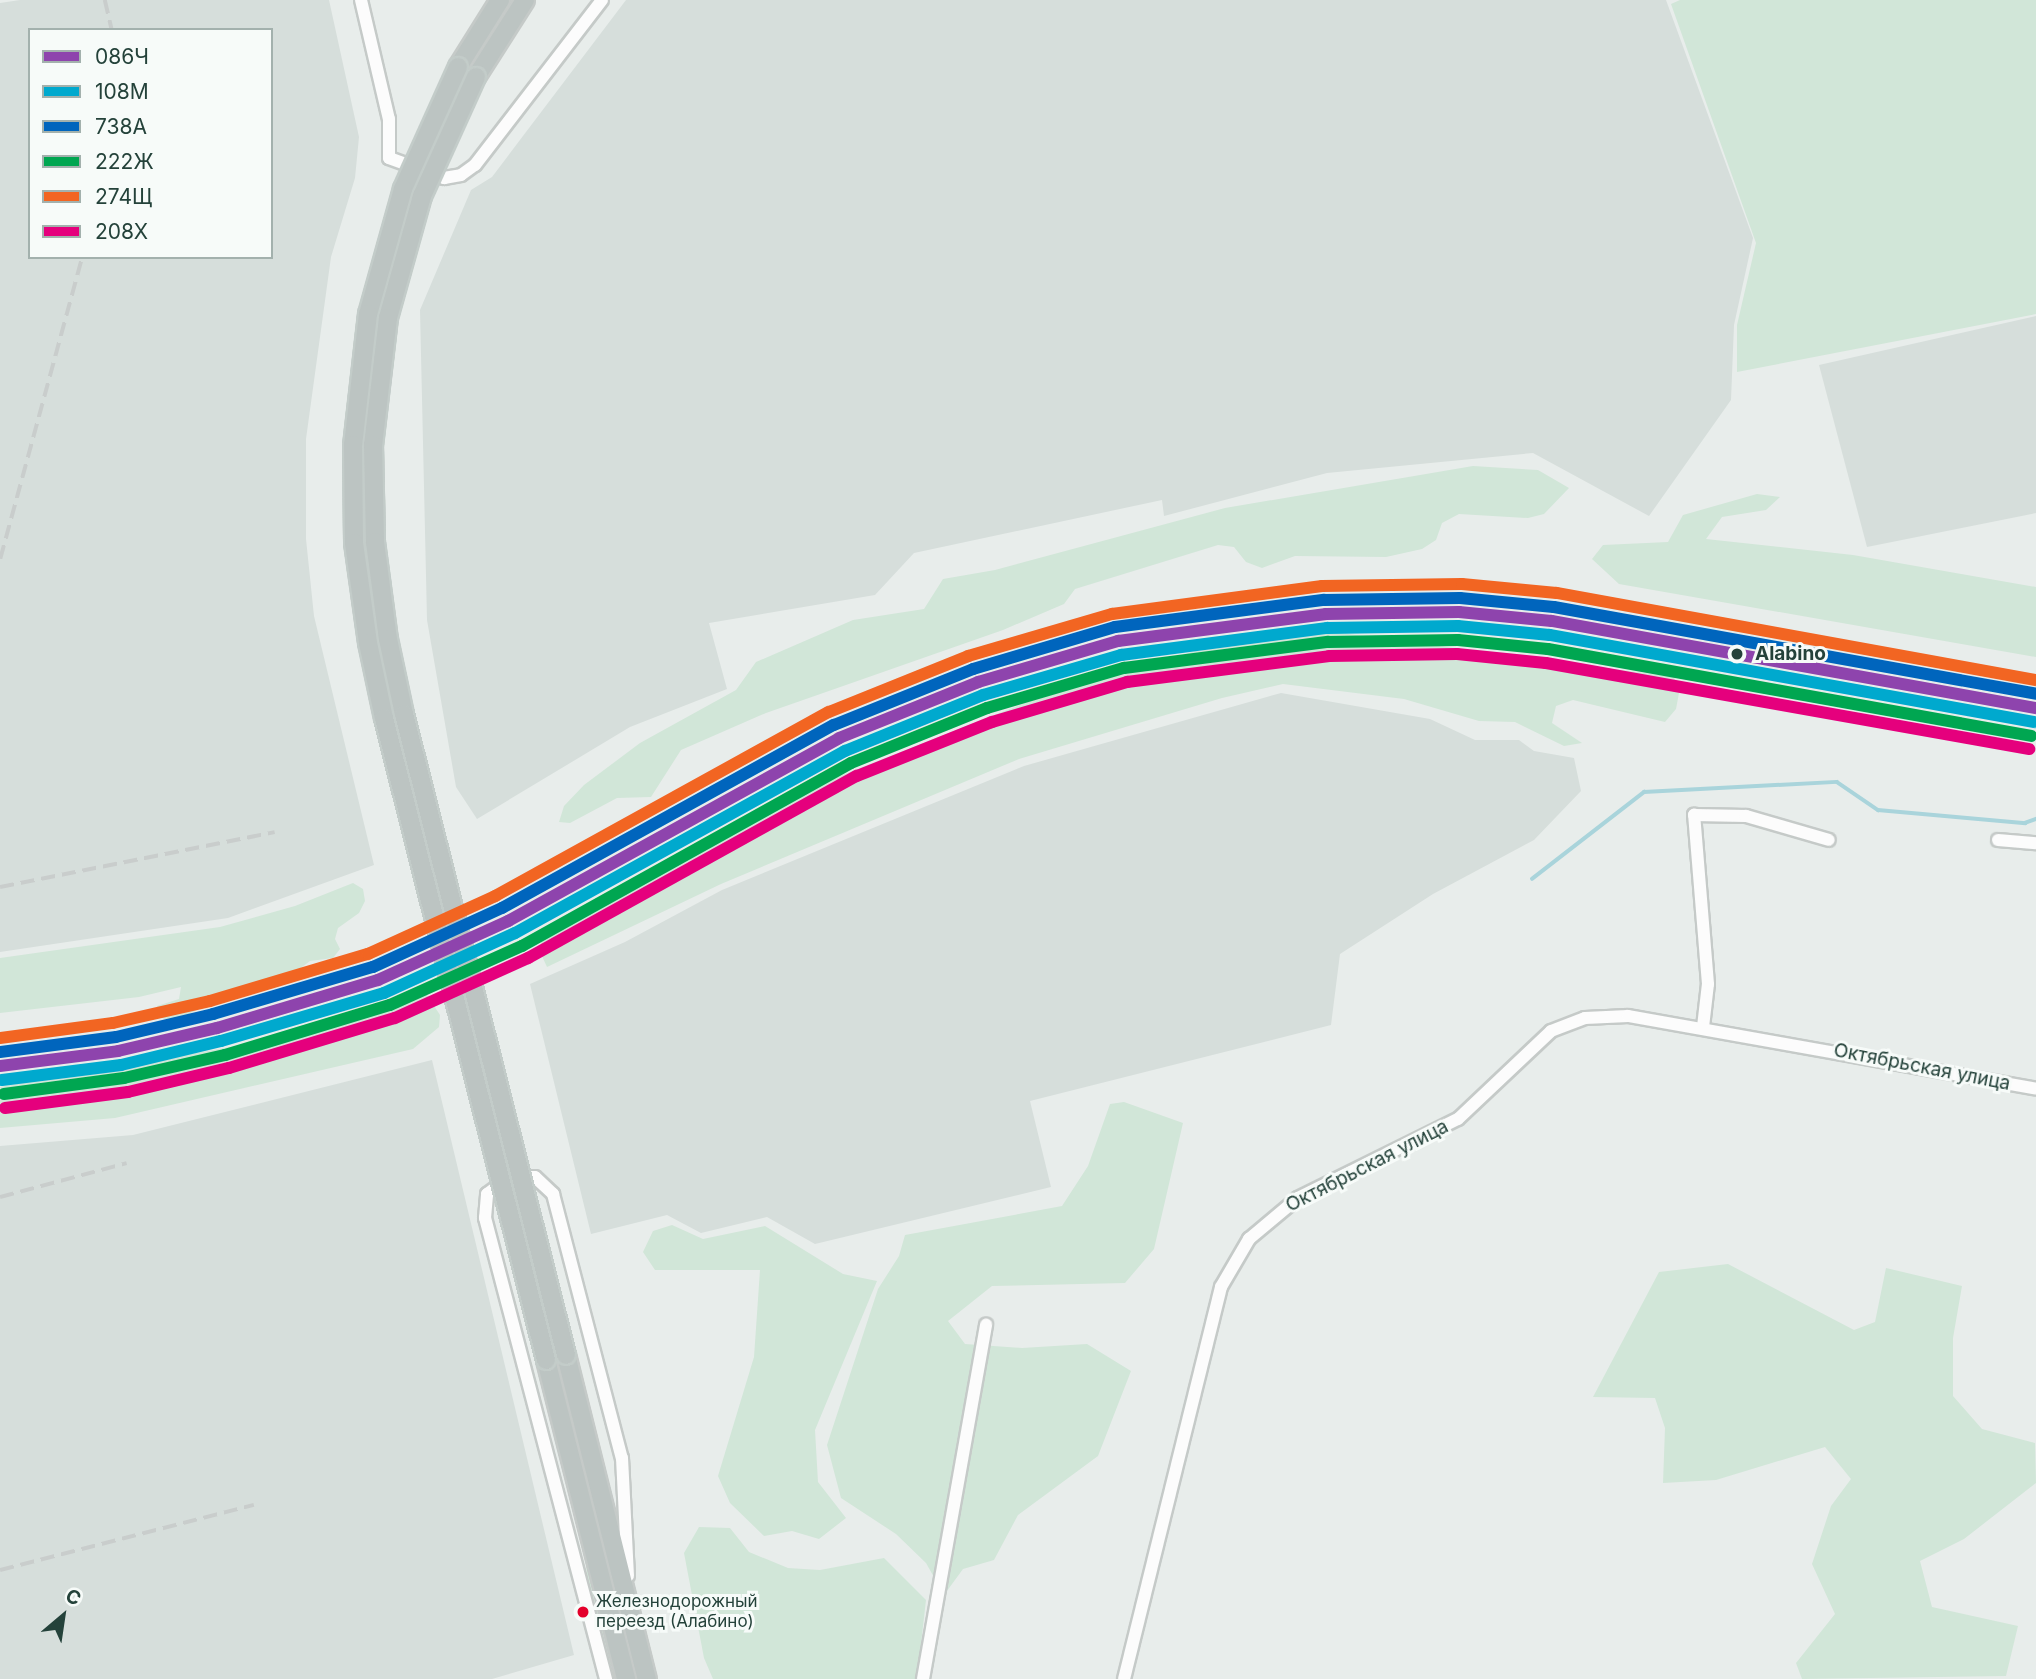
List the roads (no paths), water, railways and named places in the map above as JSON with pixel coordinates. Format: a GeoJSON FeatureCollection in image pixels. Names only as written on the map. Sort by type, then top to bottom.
{"type":"FeatureCollection","features":[{"type":"Feature","properties":{"kind":"highway"},"geometry":{"type":"LineString","coordinates":[[500,0],[458,67],[403,189],[368,314],[353,444],[354,543],[368,643],[384,719],[626,1679]]}},
{"type":"Feature","properties":{"kind":"highway"},"geometry":{"type":"LineString","coordinates":[[525,0],[476,77],[422,196],[388,318],[373,446],[375,542],[388,639],[404,714],[648,1679]]}},
{"type":"Feature","properties":{"kind":"street"},"geometry":{"type":"LineString","coordinates":[[361,0],[389,118],[390,158],[444,178],[461,174],[475,165],[602,0]]}},
{"type":"Feature","properties":{"kind":"street"},"geometry":{"type":"LineString","coordinates":[[1703,1027],[1708,984],[1694,816],[1746,816],[1829,840]]}},
{"type":"Feature","properties":{"kind":"street"},"geometry":{"type":"LineString","coordinates":[[1998,840],[2036,842]]}},
{"type":"Feature","properties":{"kind":"street","name":"Октябрьская улица"},"geometry":{"type":"LineString","coordinates":[[1124,1679],[1221,1287],[1249,1239],[1298,1198],[1458,1119],[1551,1031],[1585,1018],[1628,1016],[1703,1027],[2036,1089]]}},
{"type":"Feature","properties":{"kind":"street"},"geometry":{"type":"LineString","coordinates":[[606,1679],[484,1210],[492,1187],[517,1176],[543,1181],[553,1194],[616,1428],[639,1645]]}},
{"type":"Feature","properties":{"kind":"street"},"geometry":{"type":"LineString","coordinates":[[923,1679],[986,1325]]}},
{"type":"Feature","properties":{"kind":"street"},"geometry":{"type":"LineString","coordinates":[[579,1491],[580,1575]]}},
{"type":"Feature","properties":{"kind":"waterway"},"geometry":{"type":"LineString","coordinates":[[1532,879],[1644,792],[1837,782],[1878,810],[2025,823],[2036,819]]}},
{"type":"Feature","properties":{"kind":"railway"},"geometry":{"type":"LineString","coordinates":[[105,0],[112,28]]}},
{"type":"Feature","properties":{"kind":"railway"},"geometry":{"type":"LineString","coordinates":[[0,559],[81,259]]}},
{"type":"Feature","properties":{"kind":"railway"},"geometry":{"type":"LineString","coordinates":[[0,887],[275,832]]}},
{"type":"Feature","properties":{"kind":"railway"},"geometry":{"type":"LineString","coordinates":[[0,1197],[127,1163]]}},
{"type":"Feature","properties":{"kind":"railway"},"geometry":{"type":"LineString","coordinates":[[0,1570],[254,1505]]}},
{"type":"Feature","properties":{"kind":"place","name":"Alabino"},"geometry":{"type":"Point","coordinates":[1737,654]}},
{"type":"Feature","properties":{"kind":"place","name":"Железнодорожный переезд (Алабино)"},"geometry":{"type":"Point","coordinates":[583,1612]}}]}
